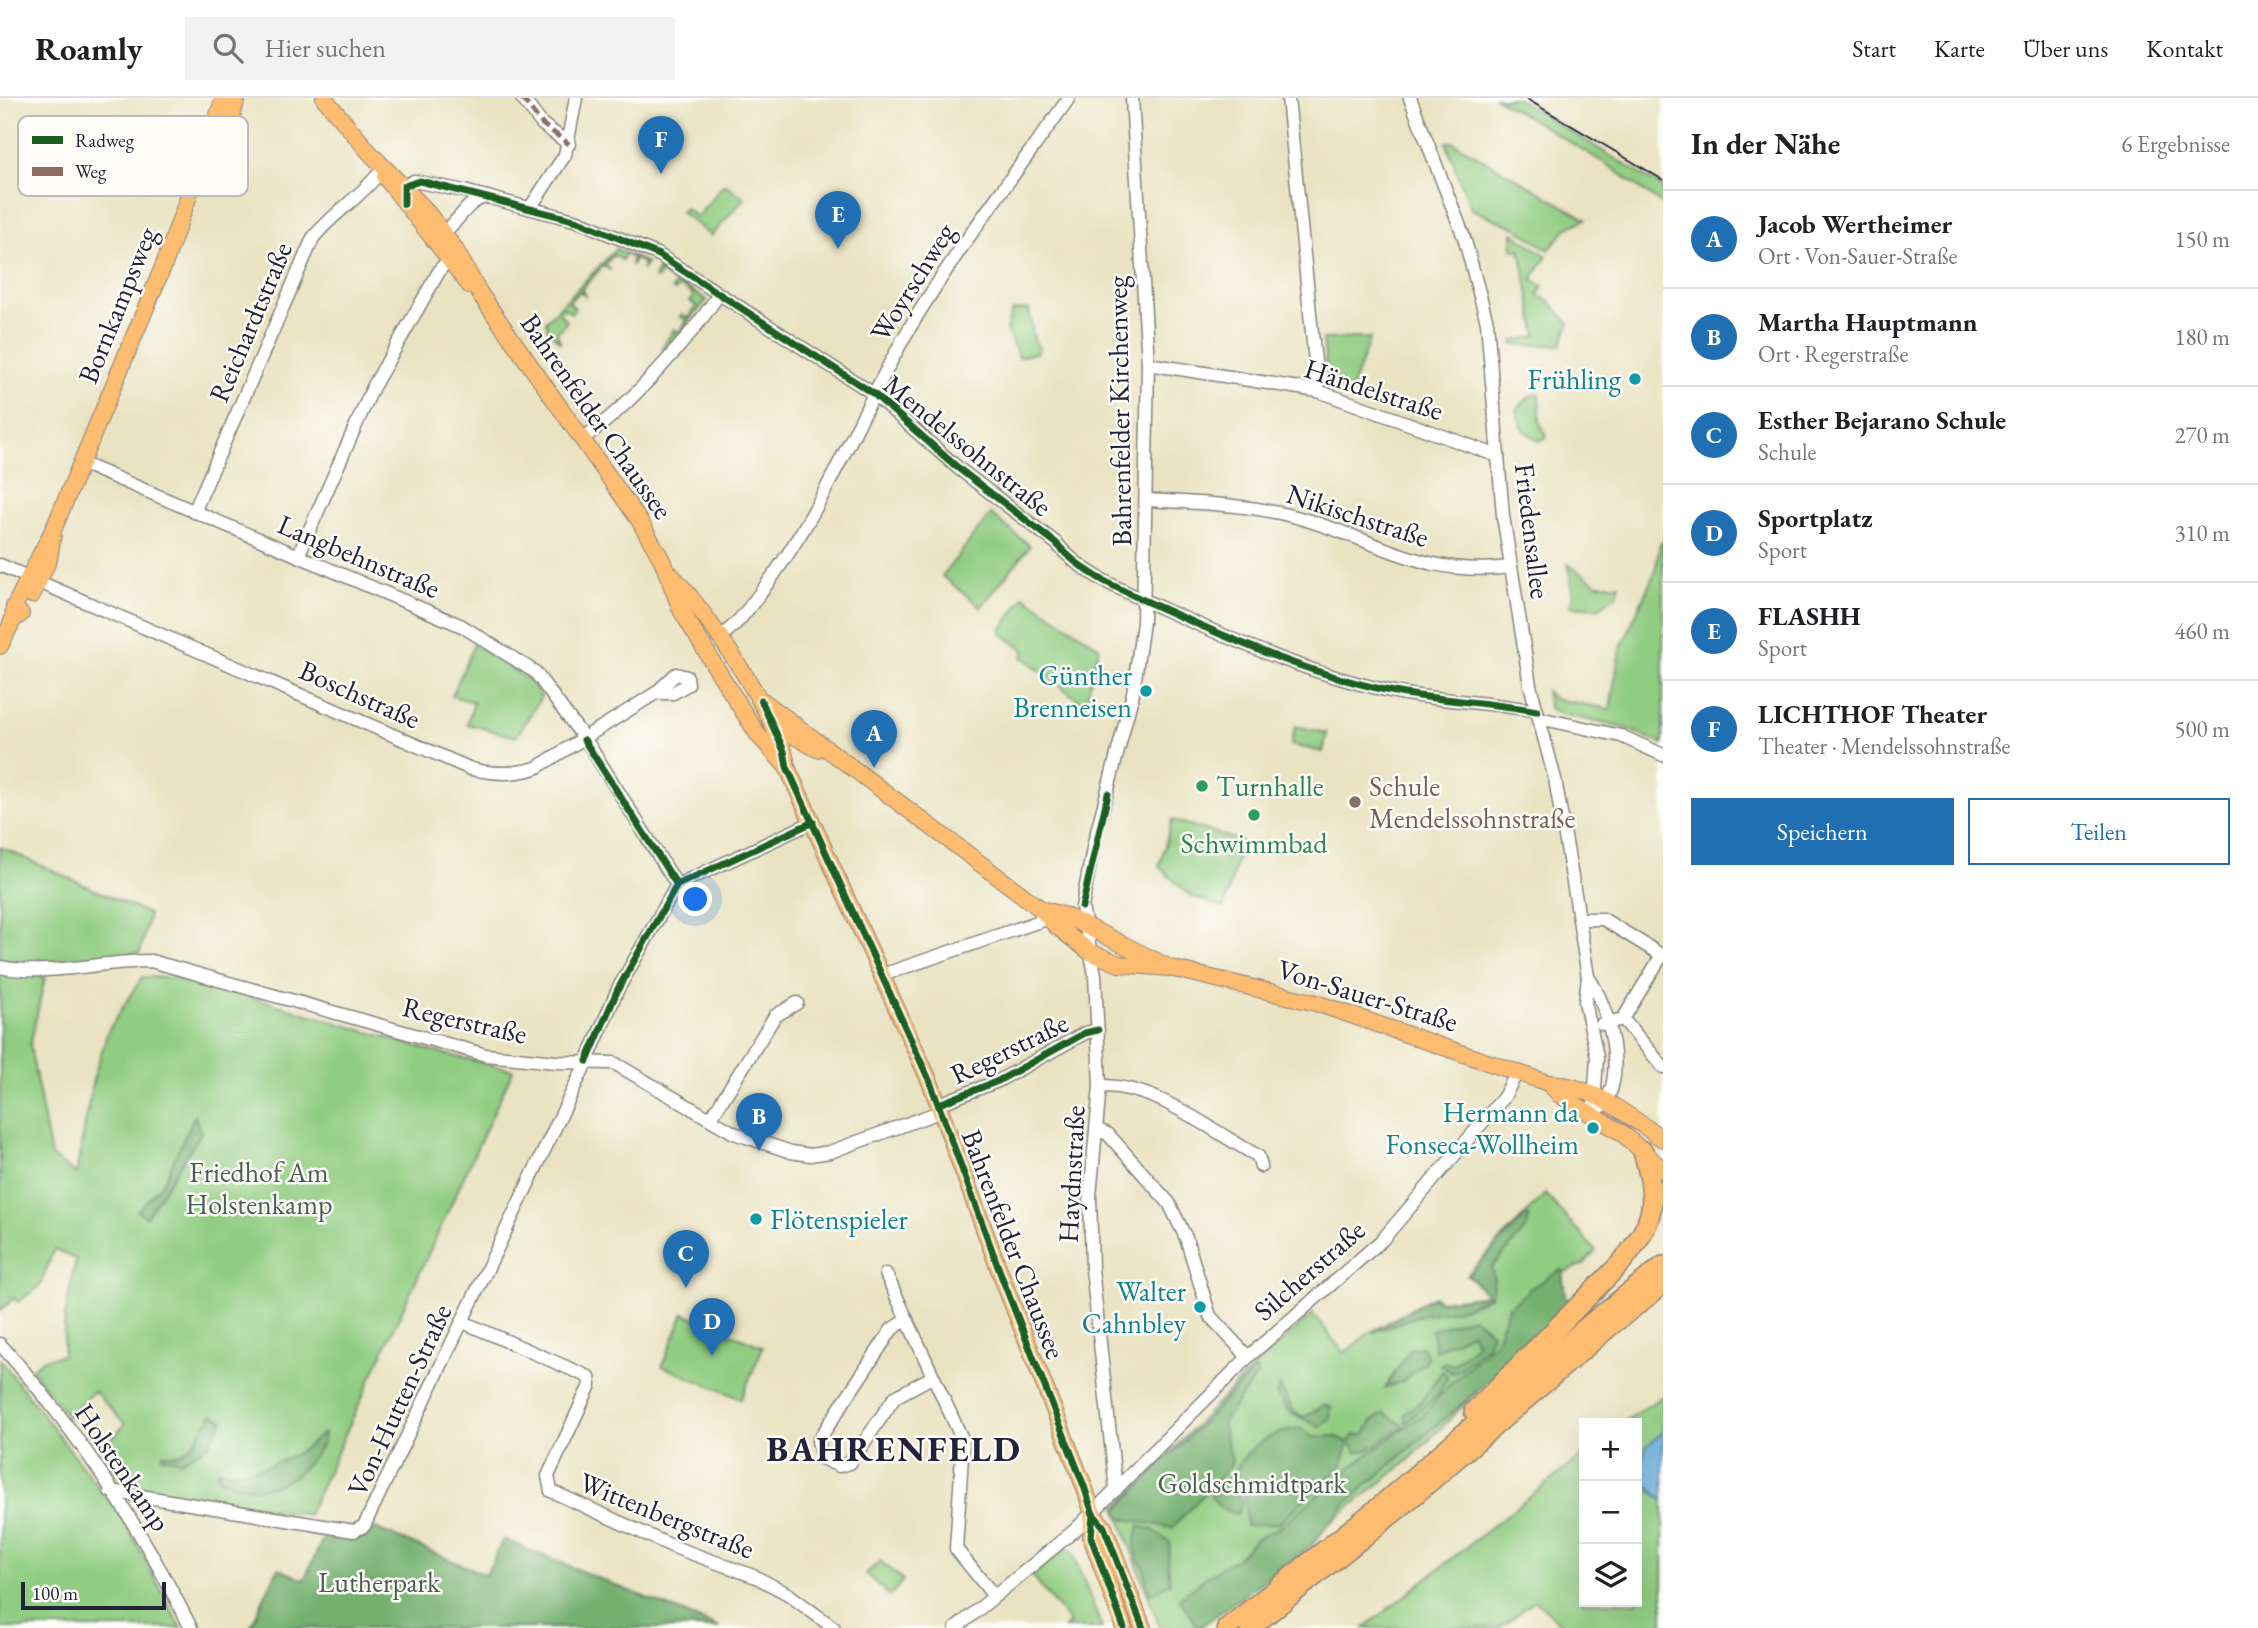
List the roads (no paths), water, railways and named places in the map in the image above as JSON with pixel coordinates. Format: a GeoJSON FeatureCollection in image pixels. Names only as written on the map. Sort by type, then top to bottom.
{"type":"FeatureCollection","features":[{"type":"Feature","properties":{"kind":"highway"},"geometry":{"type":"LineString","coordinates":[[1443,1452],[1476,1408],[1621,1263],[1656,1213],[1653,1152]]}},
{"type":"Feature","properties":{"kind":"highway"},"geometry":{"type":"LineString","coordinates":[[1227,1628],[1443,1452],[1595,1319],[1663,1266]]}},
{"type":"Feature","properties":{"kind":"highway"},"geometry":{"type":"LineString","coordinates":[[1250,1628],[1403,1505],[1609,1327],[1663,1284]]}},
{"type":"Feature","properties":{"kind":"main road","name":"Bornkampsweg"},"geometry":{"type":"LineString","coordinates":[[217,116],[224,98]]}},
{"type":"Feature","properties":{"kind":"main road"},"geometry":{"type":"LineString","coordinates":[[230,116],[237,98]]}},
{"type":"Feature","properties":{"kind":"main road","name":"Bahrenfelder Chaussee"},"geometry":{"type":"LineString","coordinates":[[324,98],[370,153],[404,186],[443,232],[480,294],[639,520],[667,571],[681,610],[767,747],[787,767]]}},
{"type":"Feature","properties":{"kind":"main road","name":"Bahrenfelder Chaussee"},"geometry":{"type":"LineString","coordinates":[[370,153],[423,229],[448,261],[480,294]]}},
{"type":"Feature","properties":{"kind":"main road","name":"Bornkampsweg"},"geometry":{"type":"LineString","coordinates":[[0,646],[13,620],[14,607],[33,580],[165,262],[188,196]]}},
{"type":"Feature","properties":{"kind":"main road","name":"Bahrenfelder Chaussee"},"geometry":{"type":"LineString","coordinates":[[667,571],[687,591],[761,700],[785,751],[787,767],[883,975],[940,1108],[1093,1514],[1104,1527],[1143,1628]]}},
{"type":"Feature","properties":{"kind":"main road","name":"Bahrenfelder Chaussee"},"geometry":{"type":"LineString","coordinates":[[729,689],[794,739],[839,758]]}},
{"type":"Feature","properties":{"kind":"main road","name":"Von-Sauer-Straße"},"geometry":{"type":"LineString","coordinates":[[761,700],[1090,952],[1119,964],[1170,968],[1316,1003],[1548,1083],[1563,1084],[1598,1104]]}},
{"type":"Feature","properties":{"kind":"main road","name":"Von-Sauer-Straße"},"geometry":{"type":"LineString","coordinates":[[1049,918],[1066,916],[1124,948],[1170,968]]}},
{"type":"Feature","properties":{"kind":"main road"},"geometry":{"type":"LineString","coordinates":[[1049,918],[1084,927]]}},
{"type":"Feature","properties":{"kind":"main road"},"geometry":{"type":"LineString","coordinates":[[1090,952],[1124,948]]}},
{"type":"Feature","properties":{"kind":"main road"},"geometry":{"type":"LineString","coordinates":[[1598,1104],[1622,1133],[1653,1152],[1663,1170]]}},
{"type":"Feature","properties":{"kind":"main road"},"geometry":{"type":"LineString","coordinates":[[1598,1104],[1663,1139]]}},
{"type":"Feature","properties":{"kind":"main road","name":"Bahrenfelder Chaussee"},"geometry":{"type":"LineString","coordinates":[[1093,1514],[1091,1537],[1124,1628]]}},
{"type":"Feature","properties":{"kind":"street"},"geometry":{"type":"LineString","coordinates":[[522,98],[542,124],[569,144]]}},
{"type":"Feature","properties":{"kind":"street"},"geometry":{"type":"LineString","coordinates":[[530,208],[560,167],[569,144],[576,98]]}},
{"type":"Feature","properties":{"kind":"street","name":"Woyrschweg"},"geometry":{"type":"LineString","coordinates":[[718,638],[737,624],[803,531],[834,477],[874,394],[958,251],[1069,98]]}},
{"type":"Feature","properties":{"kind":"street","name":"Bahrenfelder Kirchenweg"},"geometry":{"type":"LineString","coordinates":[[1084,927],[1082,907],[1090,864],[1133,693],[1143,600],[1148,364],[1132,98]]}},
{"type":"Feature","properties":{"kind":"street"},"geometry":{"type":"LineString","coordinates":[[1288,98],[1318,391]]}},
{"type":"Feature","properties":{"kind":"street","name":"Friedensallee"},"geometry":{"type":"LineString","coordinates":[[1410,98],[1464,237],[1487,322],[1503,516],[1538,714],[1555,779],[1579,919],[1588,977],[1585,995],[1598,1069],[1598,1104]]}},
{"type":"Feature","properties":{"kind":"street","name":"Reichardtstraße"},"geometry":{"type":"LineString","coordinates":[[194,512],[313,238],[324,224],[357,198],[381,171]]}},
{"type":"Feature","properties":{"kind":"street","name":"Mendelssohnstraße"},"geometry":{"type":"LineString","coordinates":[[404,186],[421,181],[578,221],[659,256],[874,394],[958,468],[1056,543],[1068,557],[1105,582],[1243,646],[1340,677],[1406,694],[1538,714],[1621,736],[1663,755]]}},
{"type":"Feature","properties":{"kind":"street"},"geometry":{"type":"LineString","coordinates":[[404,186],[404,204]]}},
{"type":"Feature","properties":{"kind":"street"},"geometry":{"type":"LineString","coordinates":[[423,229],[436,234],[443,232],[475,201],[489,197]]}},
{"type":"Feature","properties":{"kind":"street"},"geometry":{"type":"LineString","coordinates":[[298,556],[373,387],[437,275],[448,261]]}},
{"type":"Feature","properties":{"kind":"street"},"geometry":{"type":"LineString","coordinates":[[583,438],[618,412],[696,326],[719,294]]}},
{"type":"Feature","properties":{"kind":"street","name":"Händelstraße"},"geometry":{"type":"LineString","coordinates":[[1148,364],[1318,391],[1498,456]]}},
{"type":"Feature","properties":{"kind":"street","name":"Langbehnstraße"},"geometry":{"type":"LineString","coordinates":[[81,463],[477,634],[535,672],[584,740],[677,885]]}},
{"type":"Feature","properties":{"kind":"street","name":"Nikischstraße"},"geometry":{"type":"LineString","coordinates":[[1147,500],[1285,514],[1438,566],[1474,570],[1511,567]]}},
{"type":"Feature","properties":{"kind":"street","name":"Boschstraße"},"geometry":{"type":"LineString","coordinates":[[0,565],[471,769],[498,775],[517,774],[536,768],[656,693]]}},
{"type":"Feature","properties":{"kind":"street"},"geometry":{"type":"LineString","coordinates":[[677,885],[813,822]]}},
{"type":"Feature","properties":{"kind":"street","name":"Von-Hutten-Straße"},"geometry":{"type":"LineString","coordinates":[[110,1491],[354,1531],[369,1521],[587,1061],[618,989],[677,885]]}},
{"type":"Feature","properties":{"kind":"street"},"geometry":{"type":"LineString","coordinates":[[883,975],[1049,918]]}},
{"type":"Feature","properties":{"kind":"street"},"geometry":{"type":"LineString","coordinates":[[1579,919],[1603,919],[1662,955],[1623,1019],[1591,1026]]}},
{"type":"Feature","properties":{"kind":"street"},"geometry":{"type":"LineString","coordinates":[[1084,927],[1090,952]]}},
{"type":"Feature","properties":{"kind":"street","name":"Haydnstraße"},"geometry":{"type":"LineString","coordinates":[[1090,952],[1096,975],[1100,1086],[1090,1196],[1092,1269],[1116,1490]]}},
{"type":"Feature","properties":{"kind":"street","name":"Regerstraße"},"geometry":{"type":"LineString","coordinates":[[0,967],[28,971],[117,961],[151,961],[462,1049],[512,1059],[587,1061],[622,1066],[749,1140],[783,1150],[817,1155],[940,1108],[998,1081],[1085,1033],[1098,1030]]}},
{"type":"Feature","properties":{"kind":"street","name":"Friedensallee"},"geometry":{"type":"LineString","coordinates":[[1588,977],[1604,1002],[1614,1063],[1612,1084],[1598,1104]]}},
{"type":"Feature","properties":{"kind":"street"},"geometry":{"type":"LineString","coordinates":[[711,1118],[775,1016],[797,1003]]}},
{"type":"Feature","properties":{"kind":"street"},"geometry":{"type":"LineString","coordinates":[[1623,1019],[1663,1067]]}},
{"type":"Feature","properties":{"kind":"street","name":"Silcherstraße"},"geometry":{"type":"LineString","coordinates":[[1116,1490],[1248,1357],[1384,1239],[1504,1097],[1517,1072]]}},
{"type":"Feature","properties":{"kind":"street"},"geometry":{"type":"LineString","coordinates":[[1100,1086],[1120,1085],[1178,1109],[1258,1156],[1261,1166]]}},
{"type":"Feature","properties":{"kind":"street"},"geometry":{"type":"LineString","coordinates":[[1098,1129],[1108,1134],[1169,1203],[1186,1238],[1210,1316],[1248,1357]]}},
{"type":"Feature","properties":{"kind":"street"},"geometry":{"type":"LineString","coordinates":[[886,1274],[962,1441],[956,1549],[994,1596]]}},
{"type":"Feature","properties":{"kind":"street"},"geometry":{"type":"LineString","coordinates":[[906,1320],[892,1329],[818,1441],[822,1458],[838,1466],[850,1463],[895,1397],[909,1387],[932,1377]]}},
{"type":"Feature","properties":{"kind":"street","name":"Wittenbergstraße"},"geometry":{"type":"LineString","coordinates":[[463,1322],[589,1377],[590,1385],[548,1476],[551,1491],[674,1547],[756,1577],[788,1594],[834,1628]]}},
{"type":"Feature","properties":{"kind":"street","name":"Holstenkamp"},"geometry":{"type":"LineString","coordinates":[[0,1344],[47,1398],[150,1550],[191,1628]]}},
{"type":"Feature","properties":{"kind":"street"},"geometry":{"type":"LineString","coordinates":[[956,1628],[1093,1514],[1116,1490]]}},
{"type":"Feature","properties":{"kind":"water"},"geometry":{"type":"Polygon","coordinates":[[[1663,1432],[1663,1501],[1642,1479],[1646,1447],[1663,1432]]]}},
{"type":"Feature","properties":{"kind":"tram line"},"geometry":{"type":"LineString","coordinates":[[1525,98],[1663,180]]}},
{"type":"Feature","properties":{"kind":"place","name":"LICHTHOF Theater"},"geometry":{"type":"Point","coordinates":[661,174]}},
{"type":"Feature","properties":{"kind":"place","name":"FLASHH"},"geometry":{"type":"Point","coordinates":[838,249]}},
{"type":"Feature","properties":{"kind":"place","name":"Frühling"},"geometry":{"type":"Point","coordinates":[1635,379]}},
{"type":"Feature","properties":{"kind":"place","name":"Günther Brenneisen"},"geometry":{"type":"Point","coordinates":[1146,691]}},
{"type":"Feature","properties":{"kind":"place","name":"Jacob Wertheimer"},"geometry":{"type":"Point","coordinates":[874,768]}},
{"type":"Feature","properties":{"kind":"place","name":"Turnhalle"},"geometry":{"type":"Point","coordinates":[1202,786]}},
{"type":"Feature","properties":{"kind":"place","name":"Schule Mendelssohnstraße"},"geometry":{"type":"Point","coordinates":[1355,802]}},
{"type":"Feature","properties":{"kind":"place","name":"Schwimmbad"},"geometry":{"type":"Point","coordinates":[1254,815]}},
{"type":"Feature","properties":{"kind":"place","name":"Hermann da Fonseca-Wollheim"},"geometry":{"type":"Point","coordinates":[1593,1128]}},
{"type":"Feature","properties":{"kind":"place","name":"Martha Hauptmann"},"geometry":{"type":"Point","coordinates":[759,1151]}},
{"type":"Feature","properties":{"kind":"place","name":"Flötenspieler"},"geometry":{"type":"Point","coordinates":[756,1219]}},
{"type":"Feature","properties":{"kind":"place","name":"Esther Bejarano Schule"},"geometry":{"type":"Point","coordinates":[686,1288]}},
{"type":"Feature","properties":{"kind":"place","name":"Walter Cahnbley"},"geometry":{"type":"Point","coordinates":[1200,1307]}},
{"type":"Feature","properties":{"kind":"place","name":"Sportplatz"},"geometry":{"type":"Point","coordinates":[712,1356]}},
{"type":"Feature","properties":{"kind":"district","name":"BAHRENFELD"},"geometry":{"type":"Point","coordinates":[894,1448]}},
{"type":"Feature","properties":{"kind":"park label","name":"Friedhof Am Holstenkamp"},"geometry":{"type":"Point","coordinates":[259,1188]}},
{"type":"Feature","properties":{"kind":"park label","name":"Goldschmidtpark"},"geometry":{"type":"Point","coordinates":[1252,1483]}},
{"type":"Feature","properties":{"kind":"park label","name":"Lutherpark"},"geometry":{"type":"Point","coordinates":[379,1582]}}]}
